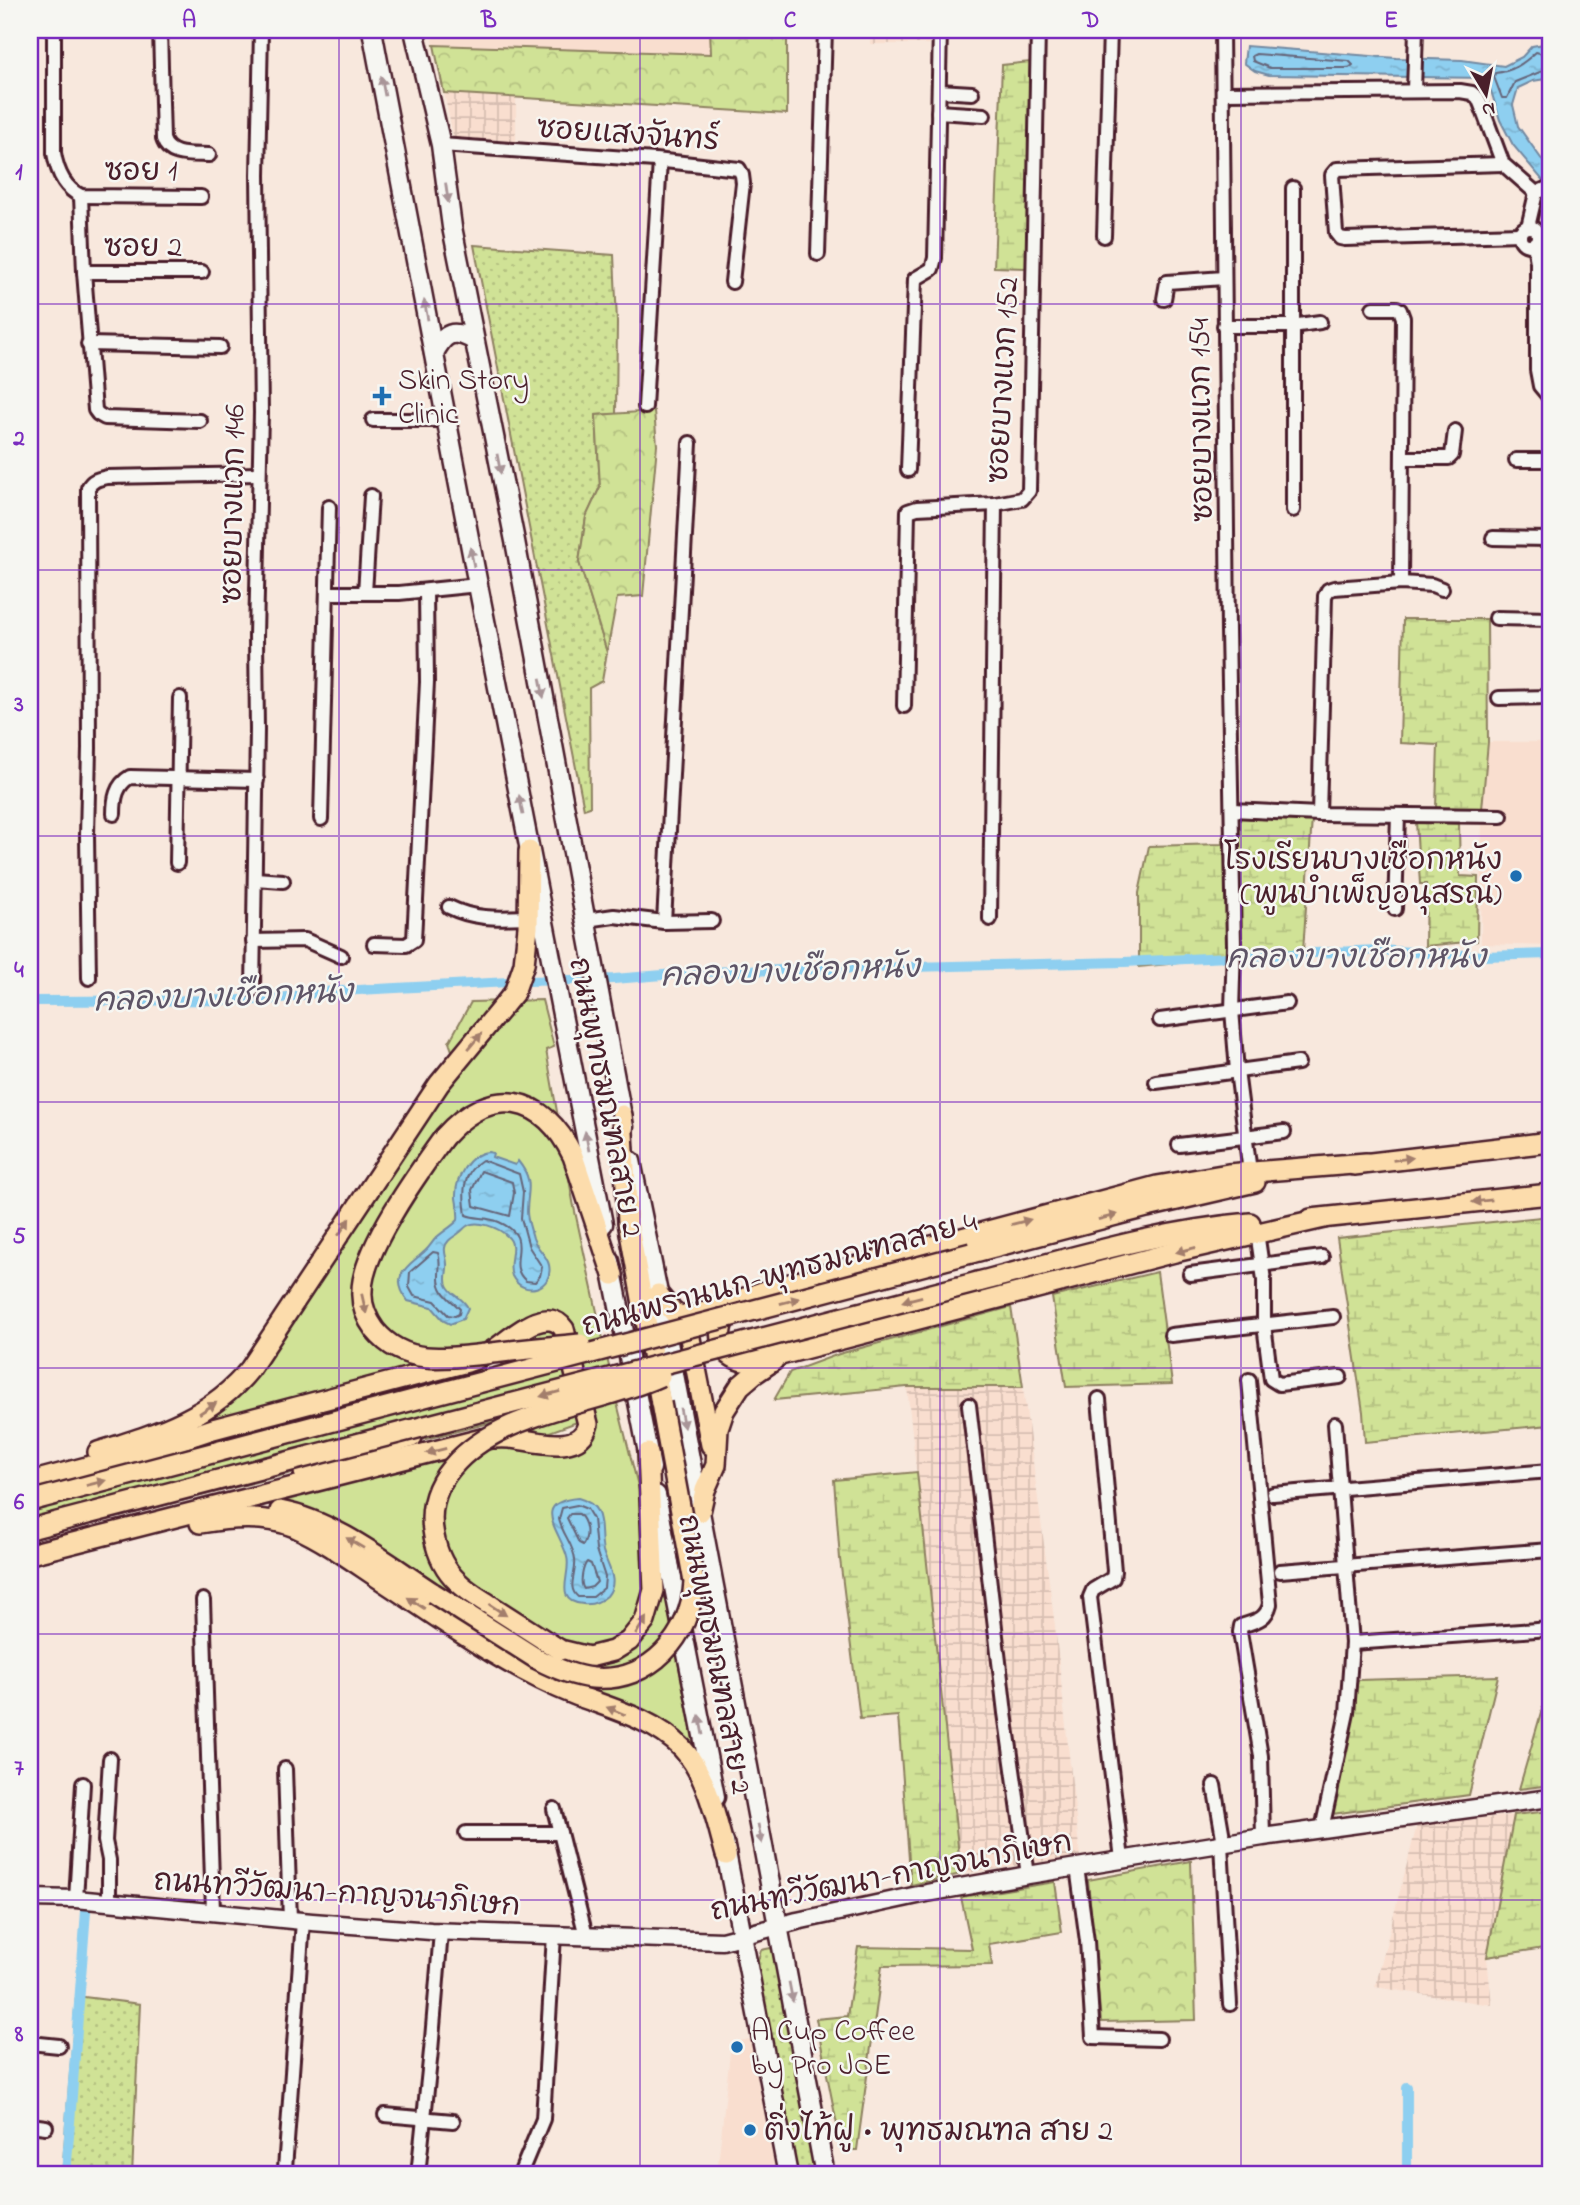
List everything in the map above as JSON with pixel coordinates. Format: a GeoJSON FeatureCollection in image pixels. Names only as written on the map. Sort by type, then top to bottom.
{"type":"FeatureCollection","features":[{"type":"Feature","properties":{"kind":"main road","name":"ถนนพุทธมณฑลสาย 2"},"geometry":{"type":"LineString","coordinates":[[372,30],[788,2175]]}},
{"type":"Feature","properties":{"kind":"main road","name":"ถนนพุทธมณฑลสาย 2"},"geometry":{"type":"LineString","coordinates":[[414,30],[441,145],[452,227],[515,541],[602,1014],[700,1512],[825,2175]]}},
{"type":"Feature","properties":{"kind":"main road"},"geometry":{"type":"LineString","coordinates":[[434,353],[442,340],[450,334],[474,340]]}},
{"type":"Feature","properties":{"kind":"main road"},"geometry":{"type":"LineString","coordinates":[[30,1473],[169,1428],[209,1408],[232,1390],[261,1353],[439,1084],[514,993],[524,964],[530,851]]}},
{"type":"Feature","properties":{"kind":"main road"},"geometry":{"type":"LineString","coordinates":[[613,1275],[566,1142],[550,1120],[538,1111],[526,1106],[501,1103],[463,1118],[444,1137],[419,1172],[370,1257],[362,1291],[363,1303],[377,1333],[408,1354],[449,1357],[580,1344],[673,1324],[753,1294],[1133,1192],[1203,1177],[1366,1163]]}},
{"type":"Feature","properties":{"kind":"main road"},"geometry":{"type":"LineString","coordinates":[[198,1506],[257,1508],[304,1517],[353,1542],[537,1659],[572,1674],[594,1678],[619,1677],[659,1657],[674,1641],[687,1619],[692,1605],[694,1582],[629,1231],[622,1115]]}},
{"type":"Feature","properties":{"kind":"main road","name":"ถนนพรานนก-พุทธมณฑลสาย 4"},"geometry":{"type":"LineString","coordinates":[[30,1501],[673,1324],[971,1253],[1214,1191],[1366,1163],[1550,1142]]}},
{"type":"Feature","properties":{"kind":"main road","name":"ถนนพรานนก-พุทธมณฑลสาย 4"},"geometry":{"type":"LineString","coordinates":[[30,1529],[1164,1235],[1239,1224],[1324,1218],[1550,1194]]}},
{"type":"Feature","properties":{"kind":"main road"},"geometry":{"type":"LineString","coordinates":[[753,1294],[733,1308],[722,1323],[721,1340],[728,1353],[739,1360],[754,1362],[1257,1232],[1324,1218]]}},
{"type":"Feature","properties":{"kind":"main road"},"geometry":{"type":"LineString","coordinates":[[658,1294],[670,1310],[673,1324],[688,1333],[716,1465]]}},
{"type":"Feature","properties":{"kind":"main road"},"geometry":{"type":"LineString","coordinates":[[30,1482],[147,1451],[213,1429],[467,1362],[495,1350],[538,1322],[551,1321],[564,1329],[588,1424],[586,1431],[577,1441],[560,1444],[510,1438],[482,1439],[30,1544]]}},
{"type":"Feature","properties":{"kind":"main road"},"geometry":{"type":"LineString","coordinates":[[147,1451],[196,1444],[580,1344]]}},
{"type":"Feature","properties":{"kind":"main road"},"geometry":{"type":"LineString","coordinates":[[700,1512],[705,1490],[716,1465],[718,1429],[734,1394],[760,1369],[806,1348]]}},
{"type":"Feature","properties":{"kind":"main road"},"geometry":{"type":"LineString","coordinates":[[648,1453],[654,1590],[645,1621],[629,1641],[613,1651],[589,1657],[560,1650],[465,1589],[450,1574],[439,1555],[432,1522],[434,1497],[443,1477],[464,1455],[512,1426],[547,1412],[631,1388],[709,1353]]}},
{"type":"Feature","properties":{"kind":"main road"},"geometry":{"type":"LineString","coordinates":[[30,1554],[92,1539],[348,1459],[482,1412]]}},
{"type":"Feature","properties":{"kind":"main road"},"geometry":{"type":"LineString","coordinates":[[92,1539],[243,1519],[282,1523],[307,1533],[514,1666],[549,1684],[649,1724],[672,1739],[684,1750],[702,1779],[726,1855]]}},
{"type":"Feature","properties":{"kind":"street"},"geometry":{"type":"LineString","coordinates":[[54,30],[56,165],[68,186],[81,196],[93,401],[98,414],[105,418],[200,421]]}},
{"type":"Feature","properties":{"kind":"street"},"geometry":{"type":"LineString","coordinates":[[160,30],[163,139],[172,152],[209,155]]}},
{"type":"Feature","properties":{"kind":"street","name":"ซอยบางแวก 146"},"geometry":{"type":"LineString","coordinates":[[253,984],[261,413],[258,126],[261,30]]}},
{"type":"Feature","properties":{"kind":"street"},"geometry":{"type":"LineString","coordinates":[[818,254],[825,30]]}},
{"type":"Feature","properties":{"kind":"street"},"geometry":{"type":"LineString","coordinates":[[908,470],[914,283],[917,276],[932,269],[935,258],[940,30]]}},
{"type":"Feature","properties":{"kind":"street","name":"ซอยบางแวก 152"},"geometry":{"type":"LineString","coordinates":[[990,919],[995,504],[1023,499],[1029,491],[1038,30]]}},
{"type":"Feature","properties":{"kind":"street"},"geometry":{"type":"LineString","coordinates":[[1104,236],[1110,30]]}},
{"type":"Feature","properties":{"kind":"street","name":"ซอยบางแวก 154"},"geometry":{"type":"LineString","coordinates":[[1222,30],[1233,1010],[1237,1070],[1250,1172]]}},
{"type":"Feature","properties":{"kind":"street"},"geometry":{"type":"LineString","coordinates":[[1414,84],[1416,30]]}},
{"type":"Feature","properties":{"kind":"street"},"geometry":{"type":"LineString","coordinates":[[1223,93],[1414,84],[1472,93],[1478,98],[1503,164]]}},
{"type":"Feature","properties":{"kind":"street"},"geometry":{"type":"LineString","coordinates":[[939,91],[972,93]]}},
{"type":"Feature","properties":{"kind":"street"},"geometry":{"type":"LineString","coordinates":[[938,112],[984,115]]}},
{"type":"Feature","properties":{"kind":"street","name":"ซอยแสงจันทร์"},"geometry":{"type":"LineString","coordinates":[[441,145],[739,169],[743,175],[732,282]]}},
{"type":"Feature","properties":{"kind":"street"},"geometry":{"type":"LineString","coordinates":[[645,407],[660,161]]}},
{"type":"Feature","properties":{"kind":"street"},"geometry":{"type":"LineString","coordinates":[[1524,231],[1545,189],[1503,164],[1337,169],[1332,176],[1336,233],[1340,238],[1524,231],[1533,228],[1537,232],[1534,244],[1537,262],[1537,370],[1540,386],[1550,398]]}},
{"type":"Feature","properties":{"kind":"street"},"geometry":{"type":"LineString","coordinates":[[1293,188],[1293,510]]}},
{"type":"Feature","properties":{"kind":"street","name":"ซอย 1"},"geometry":{"type":"LineString","coordinates":[[81,196],[201,197]]}},
{"type":"Feature","properties":{"kind":"street","name":"ซอย 2"},"geometry":{"type":"LineString","coordinates":[[84,272],[202,272]]}},
{"type":"Feature","properties":{"kind":"street"},"geometry":{"type":"LineString","coordinates":[[1164,299],[1167,282],[1224,278]]}},
{"type":"Feature","properties":{"kind":"street"},"geometry":{"type":"LineString","coordinates":[[1373,308],[1397,308],[1403,318],[1401,583]]}},
{"type":"Feature","properties":{"kind":"street"},"geometry":{"type":"LineString","coordinates":[[1224,326],[1292,326],[1320,322]]}},
{"type":"Feature","properties":{"kind":"street"},"geometry":{"type":"LineString","coordinates":[[88,344],[219,346]]}},
{"type":"Feature","properties":{"kind":"street"},"geometry":{"type":"LineString","coordinates":[[373,420],[447,420]]}},
{"type":"Feature","properties":{"kind":"street"},"geometry":{"type":"LineString","coordinates":[[1402,458],[1449,458],[1452,455],[1455,430]]}},
{"type":"Feature","properties":{"kind":"street"},"geometry":{"type":"LineString","coordinates":[[664,922],[690,443]]}},
{"type":"Feature","properties":{"kind":"street"},"geometry":{"type":"LineString","coordinates":[[1516,460],[1550,460]]}},
{"type":"Feature","properties":{"kind":"street"},"geometry":{"type":"LineString","coordinates":[[89,978],[88,488],[96,479],[107,477],[259,474]]}},
{"type":"Feature","properties":{"kind":"street"},"geometry":{"type":"LineString","coordinates":[[365,593],[371,496]]}},
{"type":"Feature","properties":{"kind":"street"},"geometry":{"type":"LineString","coordinates":[[904,706],[908,511],[912,508],[995,504]]}},
{"type":"Feature","properties":{"kind":"street"},"geometry":{"type":"LineString","coordinates":[[321,819],[329,507]]}},
{"type":"Feature","properties":{"kind":"street"},"geometry":{"type":"LineString","coordinates":[[1493,538],[1550,539]]}},
{"type":"Feature","properties":{"kind":"street"},"geometry":{"type":"LineString","coordinates":[[1319,814],[1325,596],[1328,590],[1401,583],[1432,585],[1442,589]]}},
{"type":"Feature","properties":{"kind":"street"},"geometry":{"type":"LineString","coordinates":[[327,593],[426,591],[478,585]]}},
{"type":"Feature","properties":{"kind":"street"},"geometry":{"type":"LineString","coordinates":[[374,944],[405,945],[414,940],[427,682],[426,591]]}},
{"type":"Feature","properties":{"kind":"street"},"geometry":{"type":"LineString","coordinates":[[1496,618],[1550,619]]}},
{"type":"Feature","properties":{"kind":"street"},"geometry":{"type":"LineString","coordinates":[[1499,698],[1550,697]]}},
{"type":"Feature","properties":{"kind":"street"},"geometry":{"type":"LineString","coordinates":[[177,863],[180,698]]}},
{"type":"Feature","properties":{"kind":"street"},"geometry":{"type":"LineString","coordinates":[[114,814],[114,799],[126,779],[138,776],[257,780]]}},
{"type":"Feature","properties":{"kind":"street"},"geometry":{"type":"LineString","coordinates":[[1232,810],[1501,816]]}},
{"type":"Feature","properties":{"kind":"street"},"geometry":{"type":"LineString","coordinates":[[1395,909],[1398,815]]}},
{"type":"Feature","properties":{"kind":"street"},"geometry":{"type":"LineString","coordinates":[[255,880],[283,881]]}},
{"type":"Feature","properties":{"kind":"street"},"geometry":{"type":"LineString","coordinates":[[449,907],[488,919],[528,917]]}},
{"type":"Feature","properties":{"kind":"street"},"geometry":{"type":"LineString","coordinates":[[586,920],[614,916],[664,922],[712,921]]}},
{"type":"Feature","properties":{"kind":"street"},"geometry":{"type":"LineString","coordinates":[[253,941],[305,940],[341,956]]}},
{"type":"Feature","properties":{"kind":"street"},"geometry":{"type":"LineString","coordinates":[[1160,1020],[1287,1003]]}},
{"type":"Feature","properties":{"kind":"street"},"geometry":{"type":"LineString","coordinates":[[1156,1082],[1298,1063]]}},
{"type":"Feature","properties":{"kind":"street"},"geometry":{"type":"LineString","coordinates":[[1179,1145],[1284,1132]]}},
{"type":"Feature","properties":{"kind":"street"},"geometry":{"type":"LineString","coordinates":[[1257,1232],[1262,1265],[1269,1372],[1279,1384],[1340,1377]]}},
{"type":"Feature","properties":{"kind":"street"},"geometry":{"type":"LineString","coordinates":[[1190,1274],[1322,1257]]}},
{"type":"Feature","properties":{"kind":"street"},"geometry":{"type":"LineString","coordinates":[[1171,1335],[1334,1317]]}},
{"type":"Feature","properties":{"kind":"street"},"geometry":{"type":"LineString","coordinates":[[1249,1380],[1270,1604],[1268,1613],[1262,1619],[1241,1626],[1240,1633],[1261,1756],[1263,1837]]}},
{"type":"Feature","properties":{"kind":"street"},"geometry":{"type":"LineString","coordinates":[[1099,1398],[1114,1572],[1113,1578],[1093,1590],[1090,1597],[1122,1859]]}},
{"type":"Feature","properties":{"kind":"street"},"geometry":{"type":"LineString","coordinates":[[969,1405],[1005,1713],[1028,1875]]}},
{"type":"Feature","properties":{"kind":"street"},"geometry":{"type":"LineString","coordinates":[[1322,1829],[1347,1713],[1352,1643],[1335,1424]]}},
{"type":"Feature","properties":{"kind":"street"},"geometry":{"type":"LineString","coordinates":[[1273,1494],[1550,1471]]}},
{"type":"Feature","properties":{"kind":"street"},"geometry":{"type":"LineString","coordinates":[[1280,1571],[1550,1550]]}},
{"type":"Feature","properties":{"kind":"street"},"geometry":{"type":"LineString","coordinates":[[203,1600],[213,1912]]}},
{"type":"Feature","properties":{"kind":"street"},"geometry":{"type":"LineString","coordinates":[[1352,1643],[1550,1629]]}},
{"type":"Feature","properties":{"kind":"street"},"geometry":{"type":"LineString","coordinates":[[109,1902],[109,1860],[105,1841],[110,1759]]}},
{"type":"Feature","properties":{"kind":"street"},"geometry":{"type":"LineString","coordinates":[[285,1769],[297,1921],[285,2169]]}},
{"type":"Feature","properties":{"kind":"street"},"geometry":{"type":"LineString","coordinates":[[76,1899],[83,1784]]}},
{"type":"Feature","properties":{"kind":"street"},"geometry":{"type":"LineString","coordinates":[[1214,1785],[1222,1843],[1230,2004]]}},
{"type":"Feature","properties":{"kind":"street","name":"ถนนทวีวัฒนา-กาญจนาภิเษก"},"geometry":{"type":"LineString","coordinates":[[30,1898],[76,1899],[441,1932],[711,1941],[928,1893],[1028,1875],[1222,1843],[1550,1798]]}},
{"type":"Feature","properties":{"kind":"street"},"geometry":{"type":"LineString","coordinates":[[554,1809],[586,1936]]}},
{"type":"Feature","properties":{"kind":"street"},"geometry":{"type":"LineString","coordinates":[[466,1833],[560,1833]]}},
{"type":"Feature","properties":{"kind":"street"},"geometry":{"type":"LineString","coordinates":[[1077,1867],[1087,1941],[1093,2037],[1159,2039]]}},
{"type":"Feature","properties":{"kind":"street"},"geometry":{"type":"LineString","coordinates":[[418,2175],[441,1932]]}},
{"type":"Feature","properties":{"kind":"street"},"geometry":{"type":"LineString","coordinates":[[521,2172],[543,2119],[554,1935]]}},
{"type":"Feature","properties":{"kind":"street"},"geometry":{"type":"LineString","coordinates":[[30,2043],[59,2046]]}},
{"type":"Feature","properties":{"kind":"street"},"geometry":{"type":"LineString","coordinates":[[385,2115],[453,2121]]}},
{"type":"Feature","properties":{"kind":"street"},"geometry":{"type":"LineString","coordinates":[[30,2125],[46,2127]]}},
{"type":"Feature","properties":{"kind":"shaded area"},"geometry":{"type":"Polygon","coordinates":[[[431,30],[710,30],[711,54],[434,45],[431,30]]]}},
{"type":"Feature","properties":{"kind":"shaded area"},"geometry":{"type":"Polygon","coordinates":[[[871,30],[929,30],[929,44],[870,44],[871,30]]]}},
{"type":"Feature","properties":{"kind":"shaded area"},"geometry":{"type":"Polygon","coordinates":[[[444,93],[516,98],[516,143],[454,140],[444,93]]]}},
{"type":"Feature","properties":{"kind":"shaded area","name":"โรงเรียนบางเชือกหนัง (พูนบำเพ็ญอนุสรณ์)"},"geometry":{"type":"Polygon","coordinates":[[[1488,742],[1550,742],[1550,946],[1481,944],[1482,809],[1488,742]]]}},
{"type":"Feature","properties":{"kind":"shaded area"},"geometry":{"type":"Polygon","coordinates":[[[907,1387],[1023,1387],[1055,1626],[1080,1856],[961,1874],[907,1387]]]}},
{"type":"Feature","properties":{"kind":"shaded area"},"geometry":{"type":"Polygon","coordinates":[[[1514,1815],[1487,1957],[1492,2005],[1375,1987],[1417,1825],[1514,1815]]]}},
{"type":"Feature","properties":{"kind":"shaded area"},"geometry":{"type":"Polygon","coordinates":[[[750,2039],[776,2175],[717,2175],[731,2043],[750,2039]]]}},
{"type":"Feature","properties":{"kind":"green space"},"geometry":{"type":"Polygon","coordinates":[[[710,30],[787,30],[787,114],[444,93],[434,45],[711,54],[710,30]]]}},
{"type":"Feature","properties":{"kind":"green space"},"geometry":{"type":"Polygon","coordinates":[[[1030,62],[1027,268],[994,267],[1002,65],[1030,62]]]}},
{"type":"Feature","properties":{"kind":"green space"},"geometry":{"type":"Polygon","coordinates":[[[474,245],[614,255],[617,322],[616,414],[596,415],[600,487],[586,517],[579,562],[607,652],[602,681],[589,688],[590,807],[584,809],[474,245]]]}},
{"type":"Feature","properties":{"kind":"green space"},"geometry":{"type":"Polygon","coordinates":[[[654,411],[657,445],[643,596],[617,598],[607,652],[579,562],[586,517],[600,487],[596,415],[654,411]]]}},
{"type":"Feature","properties":{"kind":"green space"},"geometry":{"type":"Polygon","coordinates":[[[1403,619],[1487,619],[1488,742],[1482,809],[1436,807],[1438,745],[1400,743],[1403,619]]]}},
{"type":"Feature","properties":{"kind":"green space"},"geometry":{"type":"Polygon","coordinates":[[[1227,810],[1312,818],[1303,951],[1139,967],[1139,893],[1149,846],[1222,844],[1227,810]]]}},
{"type":"Feature","properties":{"kind":"green space"},"geometry":{"type":"Polygon","coordinates":[[[1416,822],[1459,824],[1460,876],[1478,877],[1477,941],[1425,946],[1426,884],[1420,884],[1416,822]]]}},
{"type":"Feature","properties":{"kind":"green space"},"geometry":{"type":"Polygon","coordinates":[[[542,1000],[554,1047],[546,1050],[574,1207],[617,1403],[665,1593],[693,1740],[689,1747],[551,1676],[290,1507],[256,1503],[472,1444],[587,1439],[573,1331],[211,1424],[208,1417],[254,1380],[457,1065],[449,1042],[471,1002],[542,1000]]]}},
{"type":"Feature","properties":{"kind":"green space"},"geometry":{"type":"Polygon","coordinates":[[[1550,1216],[1550,1425],[1365,1442],[1337,1238],[1550,1216]]]}},
{"type":"Feature","properties":{"kind":"green space"},"geometry":{"type":"Polygon","coordinates":[[[1157,1272],[1172,1384],[1066,1387],[1052,1297],[1157,1272]]]}},
{"type":"Feature","properties":{"kind":"green space"},"geometry":{"type":"Polygon","coordinates":[[[1011,1307],[1023,1387],[907,1387],[774,1400],[790,1372],[839,1354],[1011,1307]]]}},
{"type":"Feature","properties":{"kind":"green space"},"geometry":{"type":"Polygon","coordinates":[[[562,1337],[577,1422],[544,1434],[509,1418],[30,1539],[30,1492],[498,1370],[506,1356],[562,1337]]]}},
{"type":"Feature","properties":{"kind":"green space"},"geometry":{"type":"Polygon","coordinates":[[[917,1472],[961,1874],[911,1885],[898,1716],[860,1719],[840,1559],[834,1480],[917,1472]]]}},
{"type":"Feature","properties":{"kind":"green space"},"geometry":{"type":"Polygon","coordinates":[[[1498,1676],[1469,1795],[1332,1814],[1358,1680],[1498,1676]]]}},
{"type":"Feature","properties":{"kind":"green space"},"geometry":{"type":"Polygon","coordinates":[[[1550,1682],[1550,1785],[1519,1789],[1550,1682]]]}},
{"type":"Feature","properties":{"kind":"green space"},"geometry":{"type":"Polygon","coordinates":[[[1550,1811],[1550,1947],[1487,1957],[1514,1815],[1550,1811]]]}},
{"type":"Feature","properties":{"kind":"green space"},"geometry":{"type":"Polygon","coordinates":[[[1191,1861],[1196,2020],[1101,2022],[1088,1880],[1191,1861]]]}},
{"type":"Feature","properties":{"kind":"green space"},"geometry":{"type":"Polygon","coordinates":[[[1055,1882],[1062,1932],[989,1944],[992,1965],[882,1966],[857,2150],[842,2150],[816,2019],[847,2016],[858,1947],[972,1949],[961,1897],[1055,1882]]]}},
{"type":"Feature","properties":{"kind":"green space"},"geometry":{"type":"Polygon","coordinates":[[[771,1948],[777,1961],[819,2175],[797,2175],[757,1964],[761,1950],[771,1948]]]}},
{"type":"Feature","properties":{"kind":"green space"},"geometry":{"type":"Polygon","coordinates":[[[76,1996],[140,2004],[132,2175],[62,2175],[76,1996]]]}},
{"type":"Feature","properties":{"kind":"water"},"geometry":{"type":"Polygon","coordinates":[[[1543,44],[1550,51],[1550,70],[1545,79],[1518,88],[1513,105],[1518,126],[1550,171],[1550,189],[1513,145],[1500,120],[1487,78],[1269,75],[1255,71],[1244,63],[1246,46],[1396,58],[1462,60],[1504,66],[1522,57],[1532,46],[1543,44]]]}},
{"type":"Feature","properties":{"kind":"water"},"geometry":{"type":"Polygon","coordinates":[[[493,1153],[492,1157],[515,1165],[518,1161],[527,1175],[528,1222],[534,1242],[548,1261],[549,1273],[542,1285],[530,1289],[523,1287],[512,1276],[512,1244],[507,1236],[488,1225],[476,1223],[467,1226],[449,1241],[445,1248],[447,1285],[468,1308],[463,1319],[450,1324],[432,1307],[408,1301],[402,1292],[400,1278],[407,1267],[458,1220],[456,1190],[460,1175],[474,1157],[493,1153]]]}},
{"type":"Feature","properties":{"kind":"water"},"geometry":{"type":"Polygon","coordinates":[[[578,1498],[598,1512],[603,1551],[613,1579],[607,1596],[590,1604],[574,1602],[568,1598],[565,1586],[567,1557],[551,1512],[555,1505],[578,1498]]]}},
{"type":"Feature","properties":{"kind":"waterway","name":"คลองบางเชือกหนัง"},"geometry":{"type":"LineString","coordinates":[[30,1001],[267,1000],[321,992],[614,979],[700,972],[1124,962],[1377,950],[1484,956],[1550,954]]}},
{"type":"Feature","properties":{"kind":"waterway"},"geometry":{"type":"LineString","coordinates":[[66,2175],[86,1911]]}},
{"type":"Feature","properties":{"kind":"waterway"},"geometry":{"type":"LineString","coordinates":[[1407,2087],[1407,2175]]}},
{"type":"Feature","properties":{"kind":"place","name":"Skin Story Clinic"},"geometry":{"type":"Point","coordinates":[382,396]}},
{"type":"Feature","properties":{"kind":"place","name":"โรงเรียนบางเชือกหนัง (พูนบำเพ็ญอนุสรณ์)"},"geometry":{"type":"Point","coordinates":[1516,876]}},
{"type":"Feature","properties":{"kind":"place","name":"A Cup Coffee by Pro JOE"},"geometry":{"type":"Point","coordinates":[737,2047]}},
{"type":"Feature","properties":{"kind":"place","name":"ติ่งไท้ฝู • พุทธมณฑล สาย 2"},"geometry":{"type":"Point","coordinates":[750,2130]}}]}
